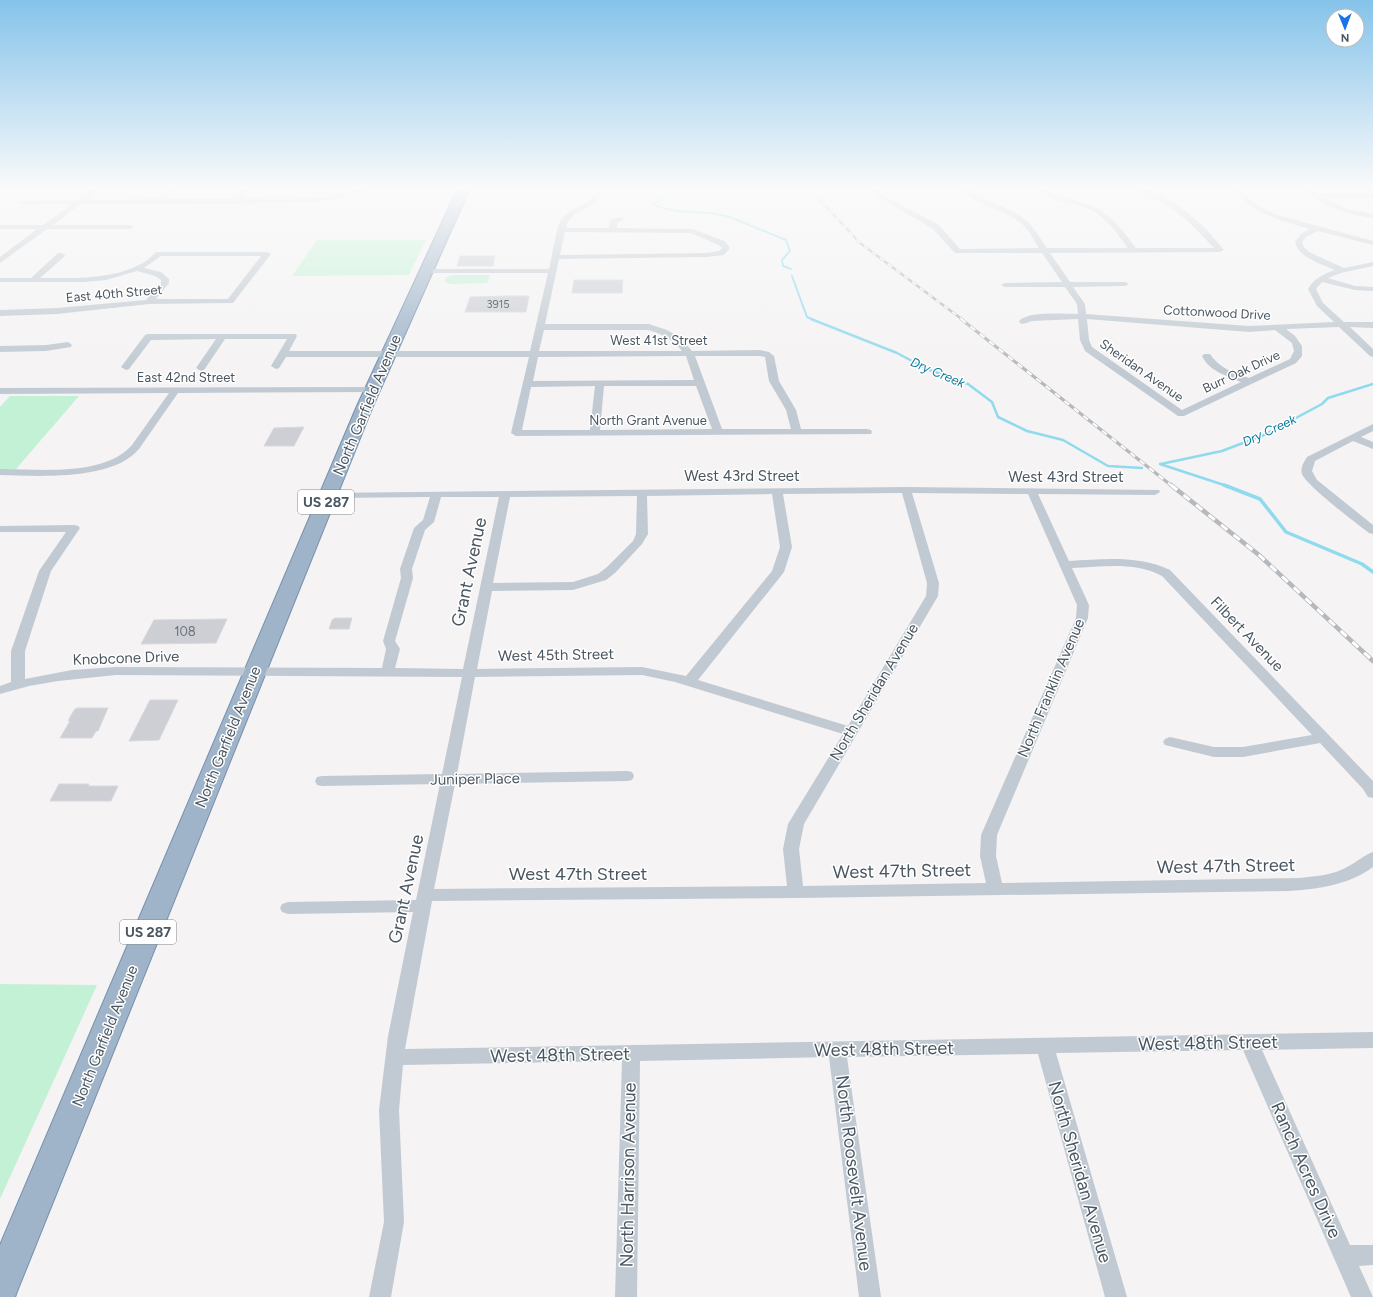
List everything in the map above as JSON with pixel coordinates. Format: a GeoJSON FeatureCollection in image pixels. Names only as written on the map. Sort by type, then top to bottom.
{"type":"FeatureCollection","features":[{"type":"Feature","properties":{"kind":"highway","name":"North Garfield Avenue"},"geometry":{"type":"LineString","coordinates":[[0,1289],[254,672],[372,390],[436,249]]}},
{"type":"Feature","properties":{"kind":"street"},"geometry":{"type":"LineString","coordinates":[[0,261],[15,249]]}},
{"type":"Feature","properties":{"kind":"street"},"geometry":{"type":"LineString","coordinates":[[426,271],[553,271],[558,249]]}},
{"type":"Feature","properties":{"kind":"street"},"geometry":{"type":"LineString","coordinates":[[556,257],[702,256],[721,253],[725,249]]}},
{"type":"Feature","properties":{"kind":"street"},"geometry":{"type":"LineString","coordinates":[[954,249],[958,251],[1046,252],[1220,250],[1219,249]]}},
{"type":"Feature","properties":{"kind":"street","name":"Sheridan Avenue"},"geometry":{"type":"LineString","coordinates":[[1044,249],[1081,304],[1084,316],[1084,342],[1088,348],[1181,414]]}},
{"type":"Feature","properties":{"kind":"street"},"geometry":{"type":"LineString","coordinates":[[1302,249],[1306,253],[1342,270]]}},
{"type":"Feature","properties":{"kind":"street","name":"East 40th Street"},"geometry":{"type":"LineString","coordinates":[[0,313],[57,311],[149,302],[230,301],[267,254],[159,254],[152,262],[138,269]]}},
{"type":"Feature","properties":{"kind":"street"},"geometry":{"type":"LineString","coordinates":[[34,280],[61,255]]}},
{"type":"Feature","properties":{"kind":"street"},"geometry":{"type":"LineString","coordinates":[[1373,264],[1342,270],[1321,279],[1312,287],[1314,296],[1329,313],[1373,354]]}},
{"type":"Feature","properties":{"kind":"street"},"geometry":{"type":"LineString","coordinates":[[0,280],[96,278],[118,275],[138,269],[158,274],[165,278],[165,283],[149,302]]}},
{"type":"Feature","properties":{"kind":"street","name":"North Grant Avenue"},"geometry":{"type":"LineString","coordinates":[[540,327],[649,327],[664,332],[678,340],[689,353],[718,432],[516,433],[540,327],[553,271]]}},
{"type":"Feature","properties":{"kind":"street"},"geometry":{"type":"LineString","coordinates":[[1321,279],[1355,288],[1371,289]]}},
{"type":"Feature","properties":{"kind":"street"},"geometry":{"type":"LineString","coordinates":[[1005,285],[1125,284]]}},
{"type":"Feature","properties":{"kind":"street","name":"Cottonwood Drive"},"geometry":{"type":"LineString","coordinates":[[1023,321],[1031,318],[1084,316],[1239,329],[1278,328],[1322,324],[1373,325]]}},
{"type":"Feature","properties":{"kind":"street","name":"Burr Oak Drive"},"geometry":{"type":"LineString","coordinates":[[1181,414],[1288,364],[1298,355],[1299,349],[1297,344],[1278,328]]}},
{"type":"Feature","properties":{"kind":"street"},"geometry":{"type":"LineString","coordinates":[[126,367],[148,337],[293,336],[276,366]]}},
{"type":"Feature","properties":{"kind":"street"},"geometry":{"type":"LineString","coordinates":[[201,368],[222,337]]}},
{"type":"Feature","properties":{"kind":"street"},"geometry":{"type":"LineString","coordinates":[[0,349],[46,348],[68,345]]}},
{"type":"Feature","properties":{"kind":"street","name":"West 41st Street"},"geometry":{"type":"LineString","coordinates":[[284,354],[766,354],[769,356],[774,381],[791,410],[797,432]]}},
{"type":"Feature","properties":{"kind":"street"},"geometry":{"type":"LineString","coordinates":[[1207,356],[1212,365],[1250,382]]}},
{"type":"Feature","properties":{"kind":"street"},"geometry":{"type":"LineString","coordinates":[[595,433],[600,383]]}},
{"type":"Feature","properties":{"kind":"street"},"geometry":{"type":"LineString","coordinates":[[527,384],[700,383]]}},
{"type":"Feature","properties":{"kind":"street"},"geometry":{"type":"LineString","coordinates":[[0,472],[79,470],[100,466],[126,455],[135,447],[176,390]]}},
{"type":"Feature","properties":{"kind":"street","name":"East 42nd Street"},"geometry":{"type":"LineString","coordinates":[[0,391],[372,390]]}},
{"type":"Feature","properties":{"kind":"street"},"geometry":{"type":"LineString","coordinates":[[1373,427],[1311,459],[1306,466],[1306,472],[1313,482],[1368,521],[1373,531]]}},
{"type":"Feature","properties":{"kind":"street"},"geometry":{"type":"LineString","coordinates":[[718,432],[867,432]]}},
{"type":"Feature","properties":{"kind":"street"},"geometry":{"type":"LineString","coordinates":[[1353,438],[1373,446]]}},
{"type":"Feature","properties":{"kind":"street","name":"West 43rd Street"},"geometry":{"type":"LineString","coordinates":[[329,495],[906,490],[1155,492]]}},
{"type":"Feature","properties":{"kind":"street","name":"North Sheridan Avenue"},"geometry":{"type":"LineString","coordinates":[[796,892],[791,851],[792,834],[796,824],[850,731],[932,596],[933,584],[906,490]]}},
{"type":"Feature","properties":{"kind":"street"},"geometry":{"type":"LineString","coordinates":[[689,682],[778,572],[786,547],[777,491]]}},
{"type":"Feature","properties":{"kind":"street"},"geometry":{"type":"LineString","coordinates":[[486,587],[573,586],[602,577],[612,570],[638,542],[642,534],[642,492]]}},
{"type":"Feature","properties":{"kind":"street","name":"North Franklin Avenue"},"geometry":{"type":"LineString","coordinates":[[996,889],[988,859],[987,850],[989,835],[1082,618],[1083,605],[1032,492]]}},
{"type":"Feature","properties":{"kind":"street","name":"Grant Avenue"},"geometry":{"type":"LineString","coordinates":[[380,1297],[394,1216],[389,1110],[403,1000],[449,779],[468,673],[505,493]]}},
{"type":"Feature","properties":{"kind":"street"},"geometry":{"type":"LineString","coordinates":[[387,673],[393,649],[389,641],[407,578],[406,569],[420,528],[428,522],[437,494]]}},
{"type":"Feature","properties":{"kind":"street"},"geometry":{"type":"LineString","coordinates":[[0,529],[74,528],[45,571],[18,651],[18,684]]}},
{"type":"Feature","properties":{"kind":"street","name":"Filbert Avenue"},"geometry":{"type":"LineString","coordinates":[[1066,565],[1139,564],[1161,570],[1170,577],[1324,738],[1369,786],[1373,793]]}},
{"type":"Feature","properties":{"kind":"street","name":"Knobcone Drive"},"geometry":{"type":"LineString","coordinates":[[0,690],[18,684],[76,674],[116,671],[254,672]]}},
{"type":"Feature","properties":{"kind":"street","name":"West 45th Street"},"geometry":{"type":"LineString","coordinates":[[254,672],[468,673],[642,671],[689,682],[850,731]]}},
{"type":"Feature","properties":{"kind":"street"},"geometry":{"type":"LineString","coordinates":[[1170,742],[1214,752],[1243,752],[1324,738]]}},
{"type":"Feature","properties":{"kind":"street","name":"Juniper Place"},"geometry":{"type":"LineString","coordinates":[[322,781],[627,776]]}},
{"type":"Feature","properties":{"kind":"street","name":"West 47th Street"},"geometry":{"type":"LineString","coordinates":[[288,908],[424,900],[796,892],[1306,884],[1348,875],[1359,870],[1373,858]]}},
{"type":"Feature","properties":{"kind":"street","name":"West 48th Street"},"geometry":{"type":"LineString","coordinates":[[395,1057],[1045,1047],[1373,1040]]}},
{"type":"Feature","properties":{"kind":"street","name":"Ranch Acres Drive"},"geometry":{"type":"LineString","coordinates":[[1249,1042],[1362,1297]]}},
{"type":"Feature","properties":{"kind":"street","name":"North Sheridan Avenue"},"geometry":{"type":"LineString","coordinates":[[1045,1047],[1116,1297]]}},
{"type":"Feature","properties":{"kind":"street","name":"North Roosevelt Avenue"},"geometry":{"type":"LineString","coordinates":[[837,1050],[870,1297]]}},
{"type":"Feature","properties":{"kind":"street","name":"North Harrison Avenue"},"geometry":{"type":"LineString","coordinates":[[626,1297],[631,1053]]}},
{"type":"Feature","properties":{"kind":"street"},"geometry":{"type":"LineString","coordinates":[[1344,1256],[1373,1255]]}},
{"type":"Feature","properties":{"kind":"green space"},"geometry":{"type":"Polygon","coordinates":[[[311,249],[422,249],[409,275],[292,276],[311,249]]]}},
{"type":"Feature","properties":{"kind":"green space"},"geometry":{"type":"Polygon","coordinates":[[[453,275],[490,275],[487,283],[451,284],[445,282],[446,277],[453,275]]]}},
{"type":"Feature","properties":{"kind":"green space"},"geometry":{"type":"Polygon","coordinates":[[[10,396],[79,396],[16,469],[0,470],[0,407],[10,396]]]}},
{"type":"Feature","properties":{"kind":"green space"},"geometry":{"type":"Polygon","coordinates":[[[0,984],[97,985],[0,1199],[0,984]]]}},
{"type":"Feature","properties":{"kind":"building"},"geometry":{"type":"Polygon","coordinates":[[[460,256],[495,256],[493,266],[457,266],[460,256]]]}},
{"type":"Feature","properties":{"kind":"building"},"geometry":{"type":"Polygon","coordinates":[[[574,280],[623,280],[622,293],[572,293],[574,280]]]}},
{"type":"Feature","properties":{"kind":"building"},"geometry":{"type":"Polygon","coordinates":[[[529,296],[526,312],[465,312],[470,297],[529,296]]]}},
{"type":"Feature","properties":{"kind":"building"},"geometry":{"type":"Polygon","coordinates":[[[304,427],[294,446],[264,446],[274,428],[304,427]]]}},
{"type":"Feature","properties":{"kind":"building"},"geometry":{"type":"Polygon","coordinates":[[[335,618],[352,618],[349,629],[329,629],[332,620],[335,618]]]}},
{"type":"Feature","properties":{"kind":"building"},"geometry":{"type":"Polygon","coordinates":[[[227,619],[216,643],[141,644],[154,620],[227,619]]]}},
{"type":"Feature","properties":{"kind":"building"},"geometry":{"type":"Polygon","coordinates":[[[150,700],[178,700],[159,740],[129,741],[150,700]]]}},
{"type":"Feature","properties":{"kind":"building"},"geometry":{"type":"Polygon","coordinates":[[[77,708],[108,708],[98,731],[96,731],[92,738],[60,738],[70,721],[68,721],[74,710],[77,708]]]}},
{"type":"Feature","properties":{"kind":"building"},"geometry":{"type":"Polygon","coordinates":[[[59,784],[118,786],[111,801],[50,801],[59,784]]]}},
{"type":"Feature","properties":{"kind":"waterway","name":"Dry Creek"},"geometry":{"type":"LineString","coordinates":[[789,249],[790,251],[782,260],[783,266],[791,269]]}},
{"type":"Feature","properties":{"kind":"waterway","name":"Dry Creek"},"geometry":{"type":"LineString","coordinates":[[792,276],[807,317],[814,320]]}},
{"type":"Feature","properties":{"kind":"waterway","name":"Dry Creek"},"geometry":{"type":"LineString","coordinates":[[811,319],[897,353],[927,369],[968,384],[992,402],[998,417],[1027,431],[1063,440],[1108,466],[1142,468]]}},
{"type":"Feature","properties":{"kind":"waterway","name":"Dry Creek"},"geometry":{"type":"LineString","coordinates":[[1161,464],[1222,451],[1264,435],[1322,404],[1328,398],[1373,384]]}},
{"type":"Feature","properties":{"kind":"waterway"},"geometry":{"type":"LineString","coordinates":[[1160,464],[1224,485]]}},
{"type":"Feature","properties":{"kind":"waterway"},"geometry":{"type":"LineString","coordinates":[[1224,485],[1260,499],[1286,532],[1362,564],[1373,572]]}},
{"type":"Feature","properties":{"kind":"railway"},"geometry":{"type":"LineString","coordinates":[[867,249],[963,320]]}},
{"type":"Feature","properties":{"kind":"railway"},"geometry":{"type":"LineString","coordinates":[[961,319],[1172,486]]}},
{"type":"Feature","properties":{"kind":"railway"},"geometry":{"type":"LineString","coordinates":[[1171,485],[1259,555],[1373,661]]}}]}
